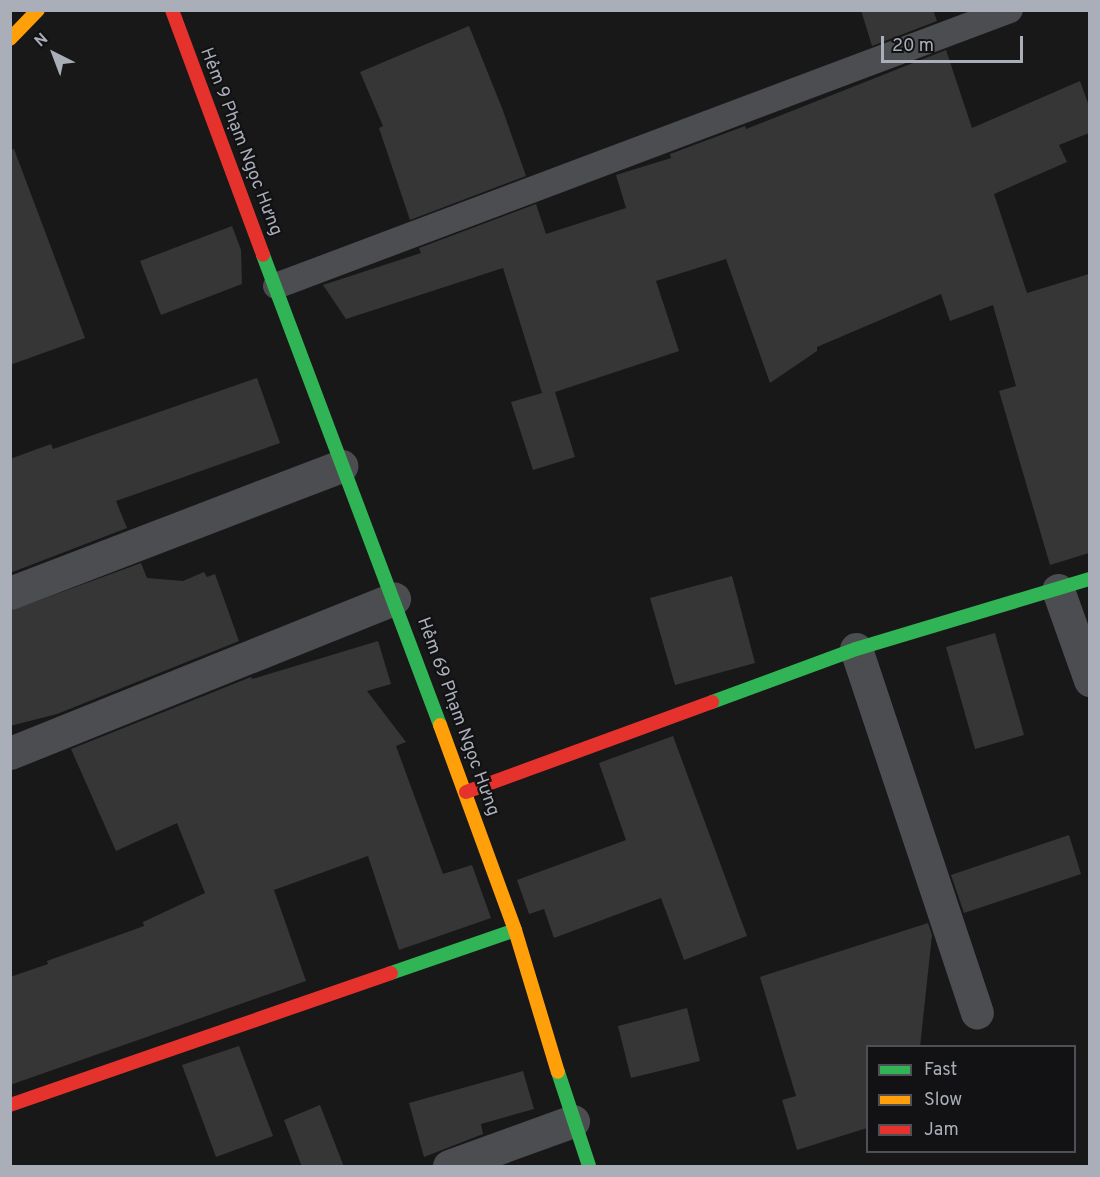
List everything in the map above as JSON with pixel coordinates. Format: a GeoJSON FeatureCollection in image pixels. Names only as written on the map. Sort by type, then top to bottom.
{"type":"FeatureCollection","features":[{"type":"Feature","properties":{"kind":"street"},"geometry":{"type":"LineString","coordinates":[[10,39],[38,10]]}},
{"type":"Feature","properties":{"kind":"street","name":"Hẻm 9 Phạm Ngọc Hưng"},"geometry":{"type":"LineString","coordinates":[[172,10],[276,285]]}},
{"type":"Feature","properties":{"kind":"street","name":"Hẻm 69 Phạm Ngọc Hưng"},"geometry":{"type":"LineString","coordinates":[[276,285],[341,466],[394,599],[466,792],[515,930],[589,1167]]}},
{"type":"Feature","properties":{"kind":"street"},"geometry":{"type":"LineString","coordinates":[[10,593],[341,466]]}},
{"type":"Feature","properties":{"kind":"street"},"geometry":{"type":"LineString","coordinates":[[466,792],[856,650],[1089,579]]}},
{"type":"Feature","properties":{"kind":"street"},"geometry":{"type":"LineString","coordinates":[[1058,590],[1089,680]]}},
{"type":"Feature","properties":{"kind":"street"},"geometry":{"type":"LineString","coordinates":[[10,753],[394,599]]}},
{"type":"Feature","properties":{"kind":"street"},"geometry":{"type":"LineString","coordinates":[[856,650],[977,1012]]}},
{"type":"Feature","properties":{"kind":"street"},"geometry":{"type":"LineString","coordinates":[[10,1105],[515,930]]}},
{"type":"Feature","properties":{"kind":"street"},"geometry":{"type":"LineString","coordinates":[[449,1167],[573,1121]]}},
{"type":"Feature","properties":{"kind":"lane"},"geometry":{"type":"LineString","coordinates":[[276,285],[1010,10]]}},
{"type":"Feature","properties":{"kind":"building"},"geometry":{"type":"Polygon","coordinates":[[[861,10],[933,10],[937,21],[872,46],[861,10]]]}},
{"type":"Feature","properties":{"kind":"building"},"geometry":{"type":"Polygon","coordinates":[[[469,26],[526,176],[410,220],[379,128],[383,126],[360,72],[469,26]]]}},
{"type":"Feature","properties":{"kind":"building"},"geometry":{"type":"Polygon","coordinates":[[[946,50],[972,128],[1080,81],[1089,106],[1089,133],[1059,145],[1067,162],[994,194],[1027,293],[1089,274],[1089,553],[1050,565],[999,391],[1016,386],[993,305],[950,321],[941,294],[817,347],[817,351],[770,383],[726,259],[656,281],[679,351],[555,392],[575,457],[533,470],[511,402],[542,393],[503,268],[346,319],[323,285],[421,253],[419,248],[536,204],[546,234],[626,208],[616,175],[671,158],[670,154],[745,126],[746,129],[946,50]]]}},
{"type":"Feature","properties":{"kind":"building"},"geometry":{"type":"Polygon","coordinates":[[[14,149],[85,338],[10,365],[10,150],[14,149]]]}},
{"type":"Feature","properties":{"kind":"building"},"geometry":{"type":"Polygon","coordinates":[[[232,226],[241,250],[242,284],[161,315],[140,261],[232,226]]]}},
{"type":"Feature","properties":{"kind":"building"},"geometry":{"type":"Polygon","coordinates":[[[257,378],[280,443],[116,501],[127,528],[10,573],[10,459],[51,444],[53,449],[257,378]]]}},
{"type":"Feature","properties":{"kind":"building"},"geometry":{"type":"Polygon","coordinates":[[[141,563],[147,578],[183,581],[204,572],[207,577],[215,574],[239,641],[57,714],[10,726],[10,611],[141,563]]]}},
{"type":"Feature","properties":{"kind":"building"},"geometry":{"type":"Polygon","coordinates":[[[732,576],[755,663],[675,685],[650,598],[732,576]]]}},
{"type":"Feature","properties":{"kind":"building"},"geometry":{"type":"Polygon","coordinates":[[[995,633],[1024,735],[975,749],[946,647],[995,633]]]}},
{"type":"Feature","properties":{"kind":"building"},"geometry":{"type":"Polygon","coordinates":[[[378,641],[391,684],[367,691],[406,742],[396,746],[443,874],[472,865],[491,918],[399,950],[368,856],[274,890],[306,981],[10,1085],[10,977],[144,926],[143,922],[205,893],[177,823],[116,851],[71,749],[251,677],[252,679],[378,641]]]}},
{"type":"Feature","properties":{"kind":"building"},"geometry":{"type":"Polygon","coordinates":[[[673,736],[747,936],[684,960],[661,898],[554,938],[544,909],[529,914],[517,880],[626,840],[599,763],[673,736]]]}},
{"type":"Feature","properties":{"kind":"building"},"geometry":{"type":"Polygon","coordinates":[[[1069,835],[1081,874],[964,913],[951,875],[1069,835]]]}},
{"type":"Feature","properties":{"kind":"building"},"geometry":{"type":"Polygon","coordinates":[[[928,923],[932,935],[920,1045],[866,1045],[866,1128],[797,1150],[782,1100],[796,1096],[760,977],[928,923]]]}},
{"type":"Feature","properties":{"kind":"building"},"geometry":{"type":"Polygon","coordinates":[[[687,1008],[700,1061],[631,1078],[618,1026],[687,1008]]]}},
{"type":"Feature","properties":{"kind":"building"},"geometry":{"type":"Polygon","coordinates":[[[239,1046],[273,1136],[216,1157],[182,1065],[239,1046]]]}},
{"type":"Feature","properties":{"kind":"building"},"geometry":{"type":"Polygon","coordinates":[[[523,1071],[534,1109],[481,1124],[483,1134],[424,1157],[409,1103],[523,1071]]]}},
{"type":"Feature","properties":{"kind":"building"},"geometry":{"type":"Polygon","coordinates":[[[320,1105],[344,1167],[302,1167],[284,1120],[320,1105]]]}},
{"type":"Feature","properties":{"kind":"traffic: fast"},"geometry":{"type":"LineString","coordinates":[[263,255],[440,725]]}},
{"type":"Feature","properties":{"kind":"traffic: fast"},"geometry":{"type":"LineString","coordinates":[[712,702],[856,649],[1090,579]]}},
{"type":"Feature","properties":{"kind":"traffic: fast"},"geometry":{"type":"LineString","coordinates":[[391,973],[515,930]]}},
{"type":"Feature","properties":{"kind":"traffic: fast"},"geometry":{"type":"LineString","coordinates":[[558,1072],[589,1166]]}},
{"type":"Feature","properties":{"kind":"traffic: slow"},"geometry":{"type":"LineString","coordinates":[[10,39],[38,10]]}},
{"type":"Feature","properties":{"kind":"traffic: slow"},"geometry":{"type":"LineString","coordinates":[[440,725],[515,930],[558,1072]]}},
{"type":"Feature","properties":{"kind":"traffic: jam"},"geometry":{"type":"LineString","coordinates":[[172,10],[263,255]]}},
{"type":"Feature","properties":{"kind":"traffic: jam"},"geometry":{"type":"LineString","coordinates":[[466,792],[712,702]]}},
{"type":"Feature","properties":{"kind":"traffic: jam"},"geometry":{"type":"LineString","coordinates":[[10,1105],[391,973]]}}]}
